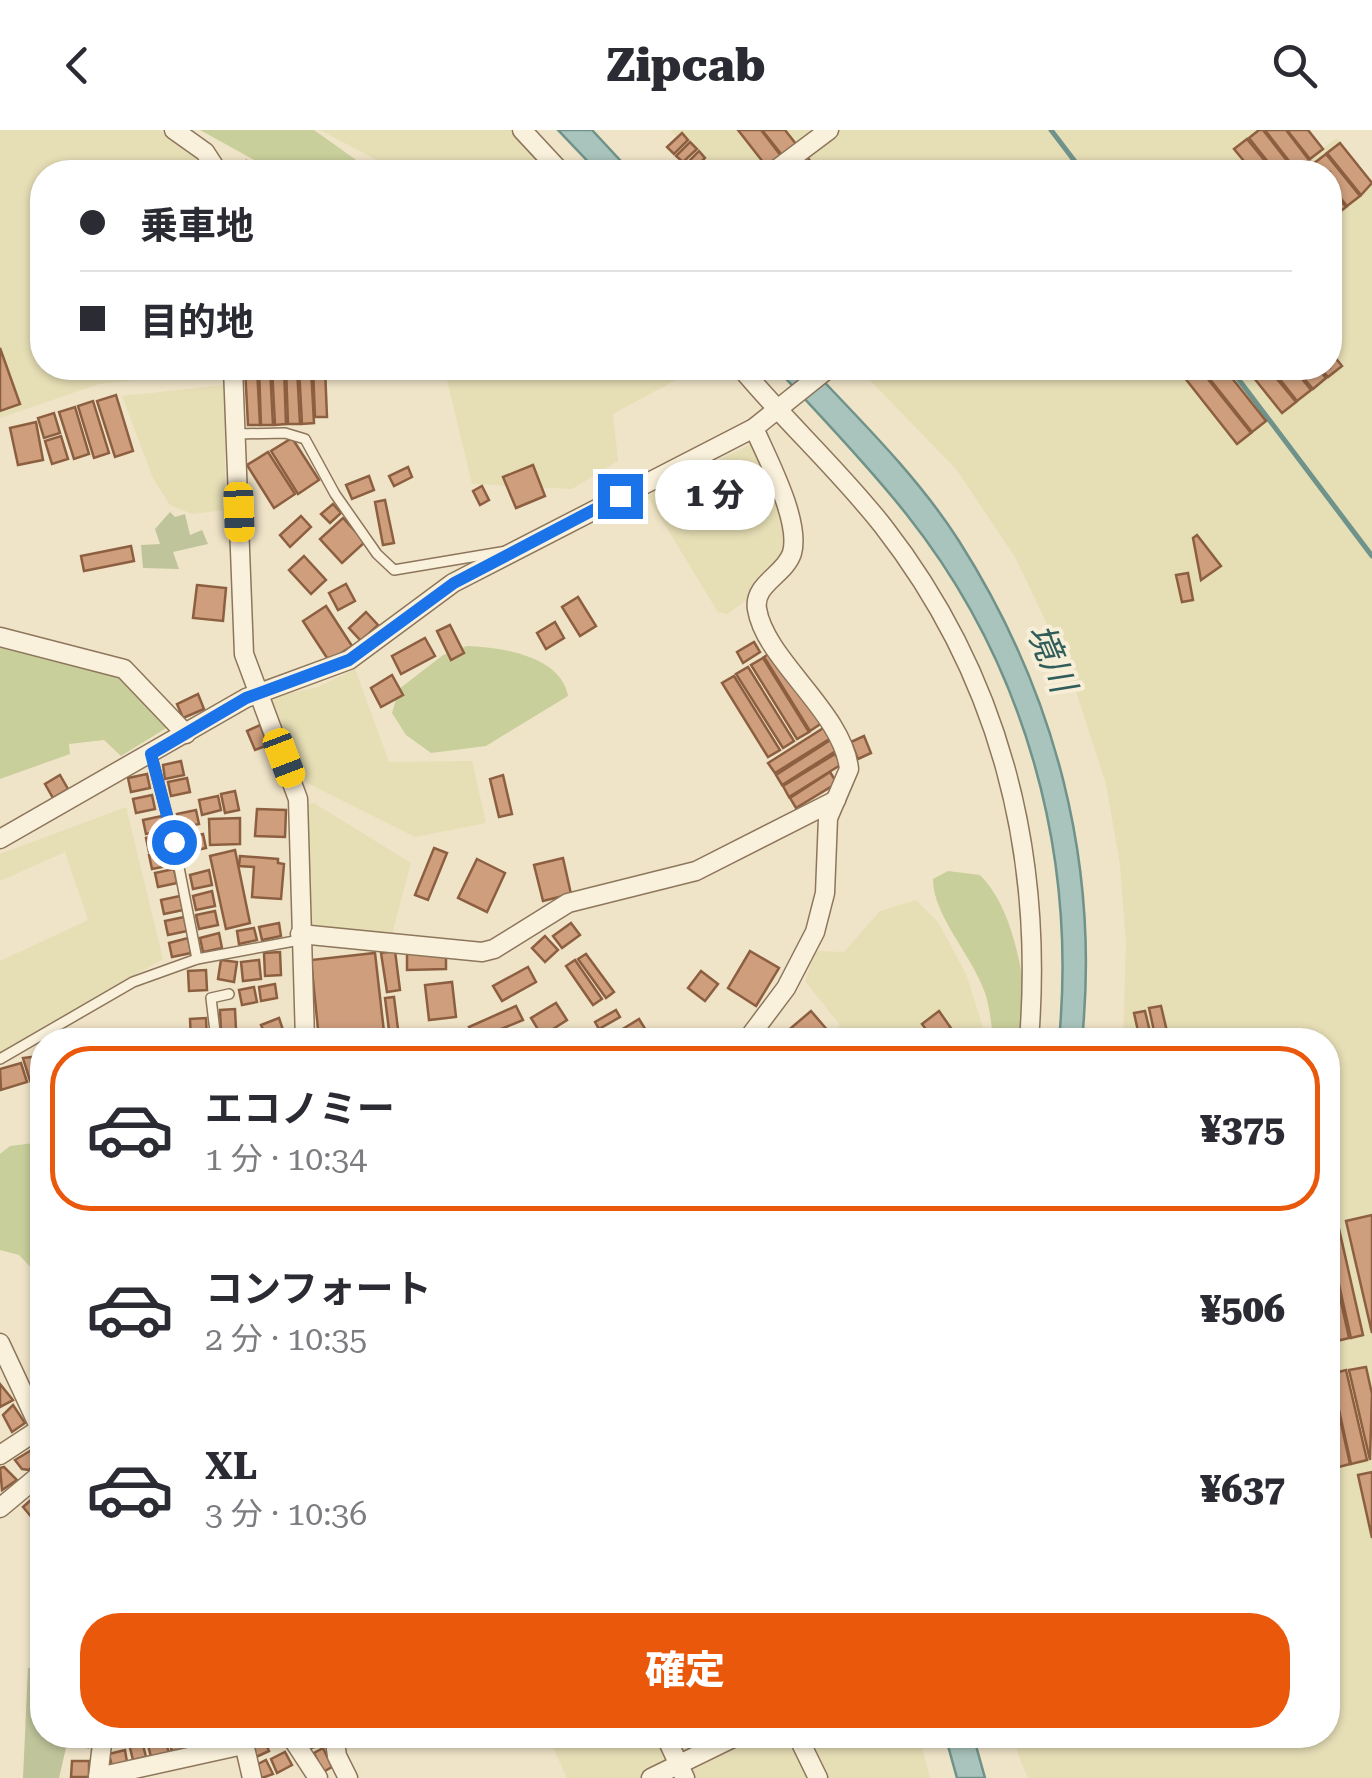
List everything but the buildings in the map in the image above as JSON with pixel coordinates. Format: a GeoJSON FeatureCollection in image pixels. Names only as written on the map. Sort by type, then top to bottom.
{"type":"FeatureCollection","features":[{"type":"Feature","properties":{"kind":"street"},"geometry":{"type":"LineString","coordinates":[[174,130],[210,160]]}},
{"type":"Feature","properties":{"kind":"street"},"geometry":{"type":"LineString","coordinates":[[522,130],[550,160]]}},
{"type":"Feature","properties":{"kind":"street"},"geometry":{"type":"LineString","coordinates":[[789,160],[830,130]]}},
{"type":"Feature","properties":{"kind":"street"},"geometry":{"type":"LineString","coordinates":[[234,380],[244,654],[298,799],[302,1028]]}},
{"type":"Feature","properties":{"kind":"street"},"geometry":{"type":"LineString","coordinates":[[752,380],[864,504],[920,577],[948,623],[990,722],[1026,846],[1034,964],[1030,1028]]}},
{"type":"Feature","properties":{"kind":"street"},"geometry":{"type":"LineString","coordinates":[[0,839],[256,694],[349,660],[454,583],[754,428],[815,380]]}},
{"type":"Feature","properties":{"kind":"street"},"geometry":{"type":"LineString","coordinates":[[754,428],[794,535],[784,570],[761,589],[756,606],[765,629],[848,756],[847,780],[828,818],[825,893],[815,932],[786,988],[755,1028]]}},
{"type":"Feature","properties":{"kind":"street"},"geometry":{"type":"LineString","coordinates":[[0,638],[124,668],[186,734]]}},
{"type":"Feature","properties":{"kind":"street"},"geometry":{"type":"LineString","coordinates":[[300,937],[482,952],[494,949],[568,903],[696,871],[836,800]]}},
{"type":"Feature","properties":{"kind":"street"},"geometry":{"type":"LineString","coordinates":[[0,1343],[30,1410]]}},
{"type":"Feature","properties":{"kind":"street"},"geometry":{"type":"LineString","coordinates":[[0,1455],[30,1438]]}},
{"type":"Feature","properties":{"kind":"street"},"geometry":{"type":"LineString","coordinates":[[0,1508],[30,1483]]}},
{"type":"Feature","properties":{"kind":"street"},"geometry":{"type":"LineString","coordinates":[[101,1748],[98,1778],[212,1748]]}},
{"type":"Feature","properties":{"kind":"street"},"geometry":{"type":"LineString","coordinates":[[244,1748],[252,1778]]}},
{"type":"Feature","properties":{"kind":"street"},"geometry":{"type":"LineString","coordinates":[[298,1748],[318,1778]]}},
{"type":"Feature","properties":{"kind":"street"},"geometry":{"type":"LineString","coordinates":[[336,1748],[348,1778]]}},
{"type":"Feature","properties":{"kind":"street"},"geometry":{"type":"LineString","coordinates":[[671,1748],[682,1772]]}},
{"type":"Feature","properties":{"kind":"street"},"geometry":{"type":"LineString","coordinates":[[651,1778],[682,1772],[719,1748]]}},
{"type":"Feature","properties":{"kind":"street"},"geometry":{"type":"LineString","coordinates":[[804,1748],[818,1778]]}},
{"type":"Feature","properties":{"kind":"lane"},"geometry":{"type":"LineString","coordinates":[[236,434],[285,433],[305,439],[334,494],[377,554],[394,570],[510,551]]}},
{"type":"Feature","properties":{"kind":"lane"},"geometry":{"type":"LineString","coordinates":[[151,754],[174,842],[197,959]]}},
{"type":"Feature","properties":{"kind":"lane"},"geometry":{"type":"LineString","coordinates":[[54,1028],[134,982],[197,959],[300,937]]}},
{"type":"Feature","properties":{"kind":"lane"},"geometry":{"type":"LineString","coordinates":[[213,1028],[206,998],[228,994]]}},
{"type":"Feature","properties":{"kind":"lane"},"geometry":{"type":"LineString","coordinates":[[0,1059],[30,1042]]}},
{"type":"Feature","properties":{"kind":"shaded area"},"geometry":{"type":"Polygon","coordinates":[[[0,130],[159,130],[199,160],[30,160],[30,380],[138,380],[99,384],[0,418],[0,130]]]}},
{"type":"Feature","properties":{"kind":"shaded area"},"geometry":{"type":"Polygon","coordinates":[[[320,130],[515,130],[538,160],[376,160],[320,130]]]}},
{"type":"Feature","properties":{"kind":"shaded area"},"geometry":{"type":"Polygon","coordinates":[[[670,130],[1307,130],[1322,149],[1337,138],[1372,183],[1372,1778],[1028,1778],[1020,1759],[1017,1748],[1340,1748],[1340,1028],[1123,1028],[1126,943],[1120,865],[1106,784],[1069,670],[1015,557],[956,469],[870,380],[1342,380],[1342,160],[699,160],[670,130]]]}},
{"type":"Feature","properties":{"kind":"shaded area"},"geometry":{"type":"Polygon","coordinates":[[[447,380],[676,380],[613,414],[618,461],[572,489],[472,484],[447,380]]]}},
{"type":"Feature","properties":{"kind":"shaded area"},"geometry":{"type":"Polygon","coordinates":[[[225,385],[225,510],[192,514],[170,505],[153,478],[122,396],[225,385]]]}},
{"type":"Feature","properties":{"kind":"shaded area"},"geometry":{"type":"Polygon","coordinates":[[[755,442],[787,532],[782,567],[727,614],[718,612],[647,496],[755,442]]]}},
{"type":"Feature","properties":{"kind":"shaded area"},"geometry":{"type":"Polygon","coordinates":[[[355,669],[389,762],[472,761],[486,823],[415,837],[307,783],[265,699],[318,687],[355,669]]]}},
{"type":"Feature","properties":{"kind":"shaded area"},"geometry":{"type":"Polygon","coordinates":[[[314,803],[411,863],[391,938],[306,929],[302,805],[314,803]]]}},
{"type":"Feature","properties":{"kind":"shaded area"},"geometry":{"type":"Polygon","coordinates":[[[126,807],[163,959],[42,1028],[30,1028],[30,1035],[0,1052],[0,961],[88,920],[65,852],[0,881],[0,854],[126,807]]]}},
{"type":"Feature","properties":{"kind":"shaded area"},"geometry":{"type":"Polygon","coordinates":[[[916,900],[938,922],[966,974],[983,1028],[838,1028],[840,1025],[805,981],[816,951],[844,952],[880,911],[916,900]]]}},
{"type":"Feature","properties":{"kind":"shaded area"},"geometry":{"type":"Polygon","coordinates":[[[553,1748],[922,1748],[930,1778],[567,1778],[553,1748]]]}},
{"type":"Feature","properties":{"kind":"green space"},"geometry":{"type":"Polygon","coordinates":[[[200,130],[314,130],[356,160],[254,160],[200,130]]]}},
{"type":"Feature","properties":{"kind":"green space"},"geometry":{"type":"Polygon","coordinates":[[[170,512],[175,517],[185,514],[190,535],[202,530],[208,544],[173,552],[179,569],[143,568],[141,545],[160,544],[155,529],[170,512]]]}},
{"type":"Feature","properties":{"kind":"green space"},"geometry":{"type":"Polygon","coordinates":[[[0,643],[114,665],[176,722],[121,756],[104,740],[69,744],[70,754],[0,779],[0,643]]]}},
{"type":"Feature","properties":{"kind":"green space"},"geometry":{"type":"Polygon","coordinates":[[[467,646],[528,656],[554,671],[568,696],[486,746],[431,753],[406,735],[392,713],[399,689],[443,655],[467,646]]]}},
{"type":"Feature","properties":{"kind":"green space"},"geometry":{"type":"Polygon","coordinates":[[[948,871],[980,875],[993,891],[1017,952],[1028,1028],[992,1028],[985,993],[939,907],[933,879],[948,871]]]}},
{"type":"Feature","properties":{"kind":"green space"},"geometry":{"type":"Polygon","coordinates":[[[30,1144],[30,1266],[19,1255],[0,1250],[0,1154],[10,1146],[30,1144]]]}},
{"type":"Feature","properties":{"kind":"green space"},"geometry":{"type":"Polygon","coordinates":[[[30,1668],[30,1748],[66,1748],[59,1778],[23,1778],[30,1668]]]}},
{"type":"Feature","properties":{"kind":"water"},"geometry":{"type":"Polygon","coordinates":[[[558,130],[592,130],[620,160],[587,160],[558,130]]]}},
{"type":"Feature","properties":{"kind":"water"},"geometry":{"type":"Polygon","coordinates":[[[787,380],[822,380],[908,473],[959,541],[993,598],[1021,658],[1045,718],[1076,844],[1084,908],[1083,1028],[1060,1028],[1059,900],[1050,831],[1034,763],[1012,697],[983,633],[948,573],[907,515],[787,380]]]}},
{"type":"Feature","properties":{"kind":"water"},"geometry":{"type":"Polygon","coordinates":[[[949,1748],[977,1748],[985,1778],[957,1778],[949,1748]]]}},
{"type":"Feature","properties":{"kind":"waterway"},"geometry":{"type":"LineString","coordinates":[[1051,130],[1074,160]]}},
{"type":"Feature","properties":{"kind":"waterway"},"geometry":{"type":"LineString","coordinates":[[1239,380],[1372,556]]}},
{"type":"Feature","properties":{"kind":"route"},"geometry":{"type":"LineString","coordinates":[[174,842],[151,754],[246,698],[349,660],[454,583],[620,496]]}},
{"type":"Feature","properties":{"kind":"water label","name":"境川"},"geometry":{"type":"Point","coordinates":[1051,658]}}]}
